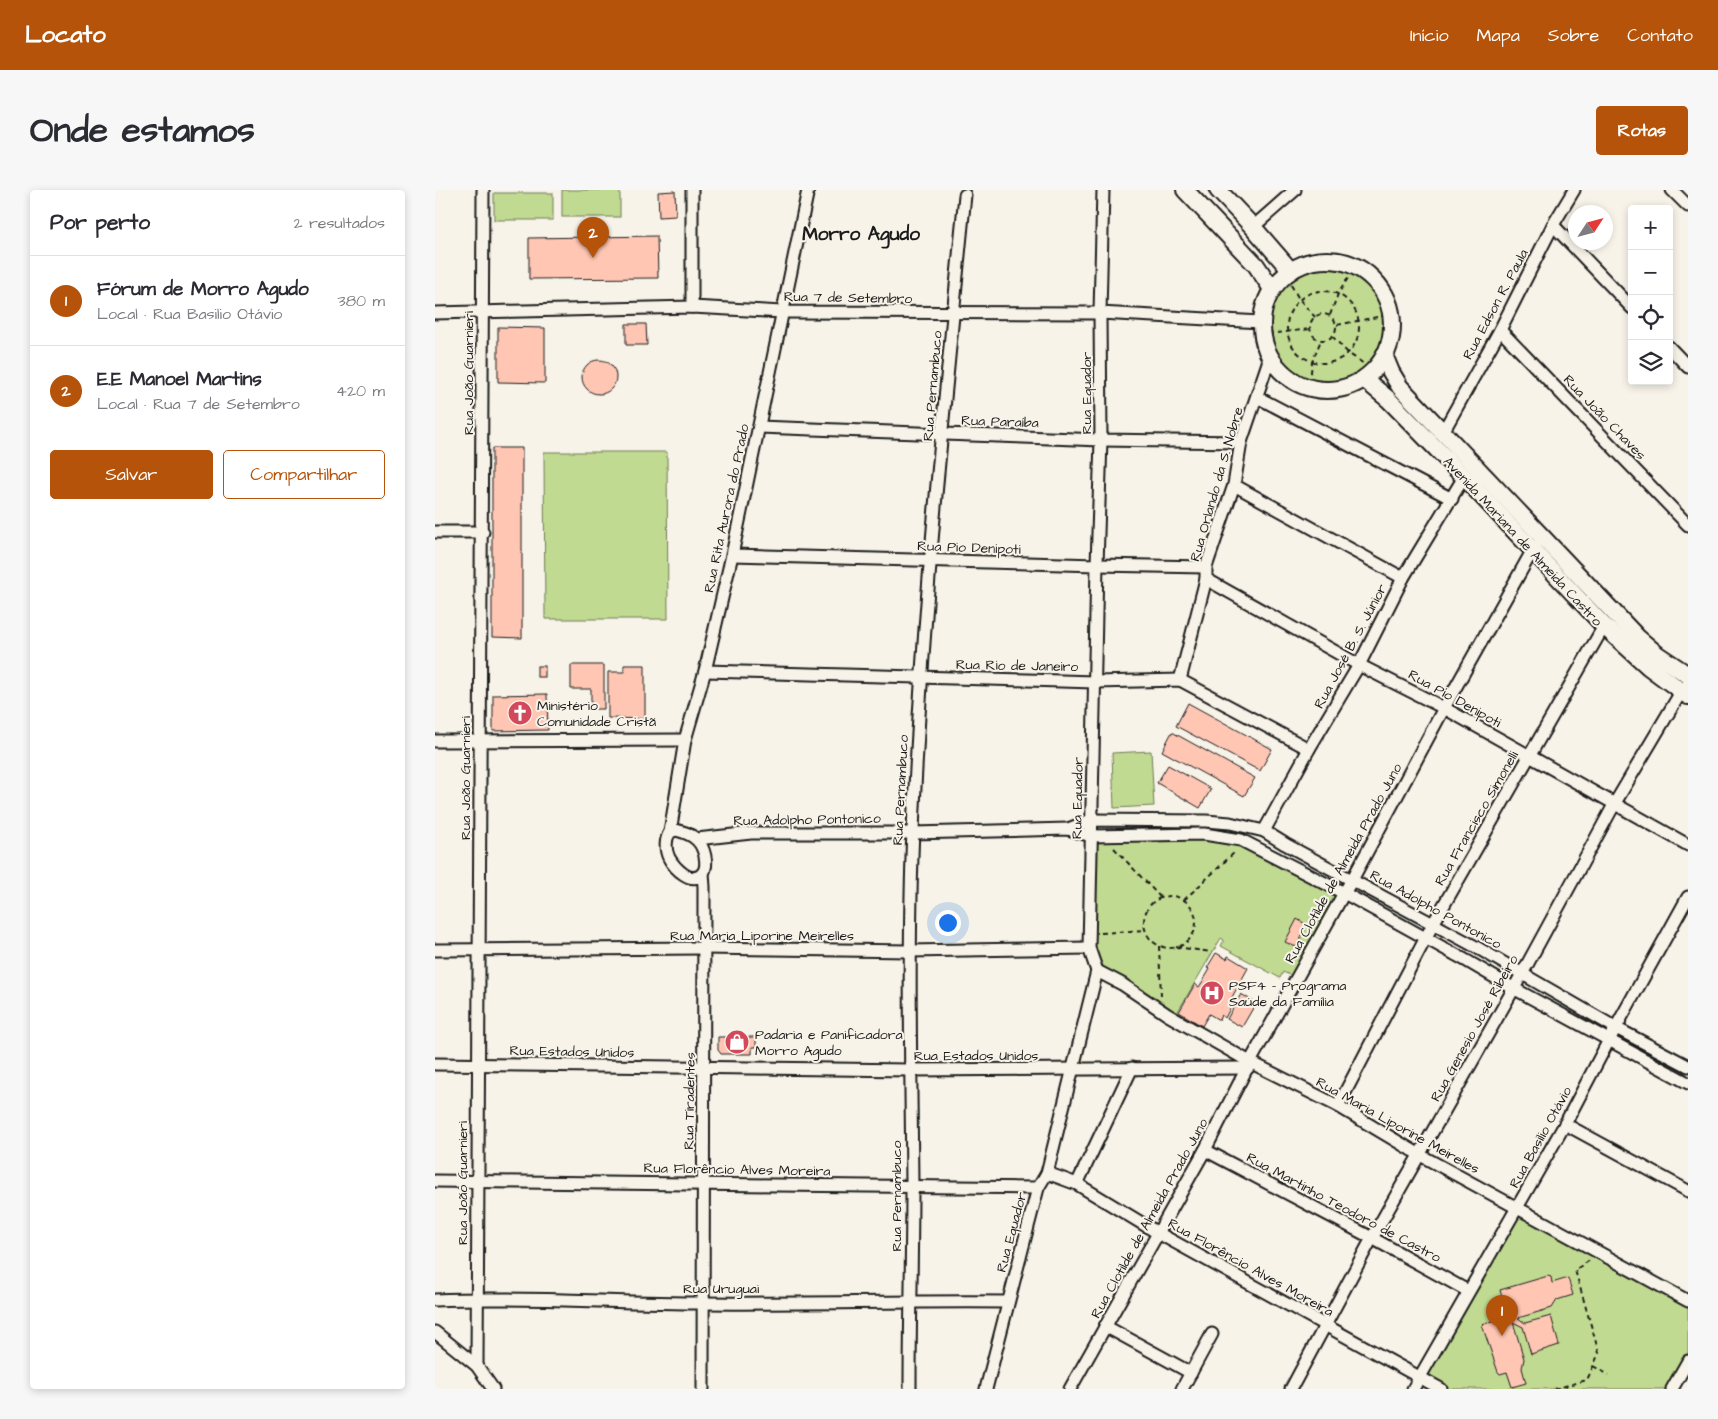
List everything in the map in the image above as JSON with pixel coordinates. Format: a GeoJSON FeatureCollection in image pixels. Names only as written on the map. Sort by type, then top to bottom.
{"type":"FeatureCollection","features":[{"type":"Feature","properties":{"kind":"main road"},"geometry":{"type":"LineString","coordinates":[[1185,190],[1255,266],[1272,289]]}},
{"type":"Feature","properties":{"kind":"main road"},"geometry":{"type":"LineString","coordinates":[[1217,190],[1253,227],[1289,275]]}},
{"type":"Feature","properties":{"kind":"main road"},"geometry":{"type":"LineString","coordinates":[[1333,260],[1351,265],[1366,274],[1379,286],[1387,302],[1392,319],[1391,337],[1385,355],[1376,368],[1346,388],[1329,390],[1311,388],[1295,382],[1280,371],[1270,357],[1263,340],[1265,305],[1272,289],[1284,276],[1289,275],[1299,266],[1316,261],[1333,260]]}},
{"type":"Feature","properties":{"kind":"main road","name":"Avenida Mariana de Almeida Castro"},"geometry":{"type":"LineString","coordinates":[[1385,355],[1391,372],[1400,388],[1637,637],[1688,675]]}},
{"type":"Feature","properties":{"kind":"main road","name":"Avenida Mariana de Almeida Castro"},"geometry":{"type":"LineString","coordinates":[[1367,373],[1388,399],[1465,477],[1604,626],[1627,648],[1686,691]]}},
{"type":"Feature","properties":{"kind":"street","name":"Rua João Guarnieri"},"geometry":{"type":"LineString","coordinates":[[477,1366],[483,532],[483,190]]}},
{"type":"Feature","properties":{"kind":"street"},"geometry":{"type":"LineString","coordinates":[[692,190],[692,307]]}},
{"type":"Feature","properties":{"kind":"street","name":"Rua Rita Aurora do Prado"},"geometry":{"type":"LineString","coordinates":[[670,832],[685,740],[705,671],[809,190]]}},
{"type":"Feature","properties":{"kind":"street","name":"Rua Equador"},"geometry":{"type":"LineString","coordinates":[[986,1389],[1038,1188],[1047,1173],[1097,971],[1089,948],[1101,440],[1100,313],[1103,190]]}},
{"type":"Feature","properties":{"kind":"street"},"geometry":{"type":"LineString","coordinates":[[1253,227],[1295,190]]}},
{"type":"Feature","properties":{"kind":"street","name":"Rua Edson R. Paula"},"geometry":{"type":"LineString","coordinates":[[1443,432],[1500,330],[1553,225],[1574,190]]}},
{"type":"Feature","properties":{"kind":"street"},"geometry":{"type":"LineString","coordinates":[[1672,190],[1688,206]]}},
{"type":"Feature","properties":{"kind":"street","name":"Rua Pernambuco"},"geometry":{"type":"LineString","coordinates":[[910,1389],[912,1186],[909,951],[913,833],[921,678],[930,561],[965,195]]}},
{"type":"Feature","properties":{"kind":"street"},"geometry":{"type":"LineString","coordinates":[[1553,225],[1628,304]]}},
{"type":"Feature","properties":{"kind":"street","name":"Rua 7 de Setembro"},"geometry":{"type":"LineString","coordinates":[[435,313],[692,307],[783,312],[1100,313],[1265,328]]}},
{"type":"Feature","properties":{"kind":"street","name":"Rua João Chaves"},"geometry":{"type":"LineString","coordinates":[[1500,330],[1688,525]]}},
{"type":"Feature","properties":{"kind":"street"},"geometry":{"type":"LineString","coordinates":[[1673,351],[1688,367]]}},
{"type":"Feature","properties":{"kind":"street","name":"Rua Orlando da S. Nobre"},"geometry":{"type":"LineString","coordinates":[[1180,680],[1206,579],[1206,567],[1234,485],[1241,442],[1270,357]]}},
{"type":"Feature","properties":{"kind":"street"},"geometry":{"type":"LineString","coordinates":[[1257,397],[1451,499]]}},
{"type":"Feature","properties":{"kind":"street","name":"Rua Paraíba"},"geometry":{"type":"LineString","coordinates":[[759,427],[1101,440],[1241,442]]}},
{"type":"Feature","properties":{"kind":"street","name":"Rua José B. S. Júnior"},"geometry":{"type":"LineString","coordinates":[[1264,831],[1359,665],[1403,578],[1465,477]]}},
{"type":"Feature","properties":{"kind":"street"},"geometry":{"type":"LineString","coordinates":[[1234,485],[1403,578]]}},
{"type":"Feature","properties":{"kind":"street"},"geometry":{"type":"LineString","coordinates":[[435,532],[483,532]]}},
{"type":"Feature","properties":{"kind":"street","name":"Rua Clotilde de Almeida Prado Juno"},"geometry":{"type":"LineString","coordinates":[[1070,1389],[1205,1150],[1249,1065],[1343,893],[1352,880],[1444,708],[1541,535]]}},
{"type":"Feature","properties":{"kind":"street","name":"Rua Pio Denipoti"},"geometry":{"type":"LineString","coordinates":[[731,555],[1206,567]]}},
{"type":"Feature","properties":{"kind":"street","name":"Rua Pio Denipoti"},"geometry":{"type":"LineString","coordinates":[[1206,579],[1359,665],[1444,708],[1688,845]]}},
{"type":"Feature","properties":{"kind":"street","name":"Rua Francisco Simonelli"},"geometry":{"type":"LineString","coordinates":[[1338,1106],[1433,924],[1604,626]]}},
{"type":"Feature","properties":{"kind":"street","name":"Rua Rio de Janeiro"},"geometry":{"type":"LineString","coordinates":[[705,671],[1095,682],[1180,680],[1309,750]]}},
{"type":"Feature","properties":{"kind":"street","name":"Rua Genesio José Ribeiro"},"geometry":{"type":"LineString","coordinates":[[1291,1389],[1615,803],[1686,691]]}},
{"type":"Feature","properties":{"kind":"street"},"geometry":{"type":"LineString","coordinates":[[435,741],[685,740]]}},
{"type":"Feature","properties":{"kind":"street","name":"Rua Adolpho Pontonico"},"geometry":{"type":"LineString","coordinates":[[1068,829],[1091,820],[1207,821],[1230,823],[1264,831],[1476,947],[1616,1028],[1688,1066]]}},
{"type":"Feature","properties":{"kind":"street","name":"Rua Adolpho Pontonico"},"geometry":{"type":"LineString","coordinates":[[697,839],[751,833],[913,833],[1068,829],[1091,836],[1205,834],[1233,838],[1255,847],[1343,893],[1688,1083]]}},
{"type":"Feature","properties":{"kind":"street"},"geometry":{"type":"LineString","coordinates":[[682,831],[697,839],[706,861],[703,873],[698,877],[691,877],[674,866],[667,855],[666,843],[670,832],[682,831]]}},
{"type":"Feature","properties":{"kind":"street","name":"Rua Tiradentes"},"geometry":{"type":"LineString","coordinates":[[703,873],[705,1068],[703,1389]]}},
{"type":"Feature","properties":{"kind":"street","name":"Rua Basilio Otávio"},"geometry":{"type":"LineString","coordinates":[[1413,1389],[1565,1124],[1688,897]]}},
{"type":"Feature","properties":{"kind":"street"},"geometry":{"type":"LineString","coordinates":[[1467,961],[1476,947]]}},
{"type":"Feature","properties":{"kind":"street","name":"Rua Maria Liporine Meirelles"},"geometry":{"type":"LineString","coordinates":[[435,950],[704,948],[909,951],[1089,948]]}},
{"type":"Feature","properties":{"kind":"street","name":"Rua Maria Liporine Meirelles"},"geometry":{"type":"LineString","coordinates":[[1097,971],[1122,984],[1249,1065],[1338,1106],[1420,1155],[1688,1301]]}},
{"type":"Feature","properties":{"kind":"street","name":"Rua Estados Unidos"},"geometry":{"type":"LineString","coordinates":[[435,1064],[910,1070],[1073,1070],[1249,1065]]}},
{"type":"Feature","properties":{"kind":"street"},"geometry":{"type":"LineString","coordinates":[[1077,1184],[1132,1068]]}},
{"type":"Feature","properties":{"kind":"street"},"geometry":{"type":"LineString","coordinates":[[1565,1124],[1688,1191]]}},
{"type":"Feature","properties":{"kind":"street","name":"Rua Martinho Teodoro de Castro"},"geometry":{"type":"LineString","coordinates":[[1205,1150],[1373,1238],[1468,1291]]}},
{"type":"Feature","properties":{"kind":"street","name":"Rua Florêncio Alves Moreira"},"geometry":{"type":"LineString","coordinates":[[1047,1173],[1077,1184],[1158,1233],[1441,1389]]}},
{"type":"Feature","properties":{"kind":"street","name":"Rua Florêncio Alves Moreira"},"geometry":{"type":"LineString","coordinates":[[435,1181],[1038,1188]]}},
{"type":"Feature","properties":{"kind":"street","name":"Rua Uruguai"},"geometry":{"type":"LineString","coordinates":[[435,1300],[477,1298],[704,1303],[1007,1302]]}},
{"type":"Feature","properties":{"kind":"street"},"geometry":{"type":"LineString","coordinates":[[1105,1326],[1191,1373]]}},
{"type":"Feature","properties":{"kind":"street"},"geometry":{"type":"LineString","coordinates":[[435,1332],[477,1366],[493,1389]]}},
{"type":"Feature","properties":{"kind":"street"},"geometry":{"type":"LineString","coordinates":[[1182,1389],[1212,1334]]}},
{"type":"Feature","properties":{"kind":"street"},"geometry":{"type":"LineString","coordinates":[[1672,1389],[1688,1361]]}},
{"type":"Feature","properties":{"kind":"path"},"geometry":{"type":"LineString","coordinates":[[1329,315],[1338,294],[1353,270]]}},
{"type":"Feature","properties":{"kind":"path"},"geometry":{"type":"LineString","coordinates":[[1289,275],[1299,299],[1315,317]]}},
{"type":"Feature","properties":{"kind":"path"},"geometry":{"type":"LineString","coordinates":[[1331,291],[1351,303],[1359,322],[1358,338],[1353,349],[1344,358],[1333,363],[1320,364],[1298,354],[1291,344],[1287,333],[1287,321],[1291,310],[1299,299],[1307,294],[1331,291]]}},
{"type":"Feature","properties":{"kind":"path"},"geometry":{"type":"LineString","coordinates":[[1321,314],[1329,315],[1337,325],[1333,336],[1325,340],[1321,340],[1313,335],[1311,329],[1311,322],[1321,314]]}},
{"type":"Feature","properties":{"kind":"path"},"geometry":{"type":"LineString","coordinates":[[1337,325],[1359,322],[1387,314]]}},
{"type":"Feature","properties":{"kind":"path"},"geometry":{"type":"LineString","coordinates":[[1265,328],[1287,333],[1311,329]]}},
{"type":"Feature","properties":{"kind":"path"},"geometry":{"type":"LineString","coordinates":[[1333,336],[1367,373]]}},
{"type":"Feature","properties":{"kind":"path"},"geometry":{"type":"LineString","coordinates":[[1309,382],[1312,362],[1321,340]]}},
{"type":"Feature","properties":{"kind":"path"},"geometry":{"type":"LineString","coordinates":[[1112,845],[1160,898]]}},
{"type":"Feature","properties":{"kind":"path"},"geometry":{"type":"LineString","coordinates":[[1184,900],[1241,846]]}},
{"type":"Feature","properties":{"kind":"path"},"geometry":{"type":"LineString","coordinates":[[1177,947],[1185,944],[1191,938],[1195,930],[1195,913],[1184,900],[1168,896],[1160,898],[1153,902],[1145,916],[1144,925],[1152,941],[1159,946],[1167,948],[1177,947],[1212,952]]}},
{"type":"Feature","properties":{"kind":"path"},"geometry":{"type":"LineString","coordinates":[[1095,933],[1146,930]]}},
{"type":"Feature","properties":{"kind":"path"},"geometry":{"type":"LineString","coordinates":[[1159,946],[1161,1000]]}},
{"type":"Feature","properties":{"kind":"path"},"geometry":{"type":"LineString","coordinates":[[1553,1389],[1587,1380],[1599,1353],[1575,1270],[1591,1260]]}},
{"type":"Feature","properties":{"kind":"path"},"geometry":{"type":"LineString","coordinates":[[1593,1366],[1609,1375]]}},
{"type":"Feature","properties":{"kind":"green space"},"geometry":{"type":"Polygon","coordinates":[[[562,190],[620,190],[620,217],[562,217],[562,190]]]}},
{"type":"Feature","properties":{"kind":"green space"},"geometry":{"type":"Polygon","coordinates":[[[494,193],[553,193],[553,220],[494,220],[494,193]]]}},
{"type":"Feature","properties":{"kind":"green space"},"geometry":{"type":"Polygon","coordinates":[[[1328,264],[1351,269],[1371,282],[1384,302],[1389,325],[1384,348],[1371,368],[1351,381],[1328,386],[1305,381],[1285,368],[1272,348],[1267,325],[1272,302],[1285,282],[1305,269],[1328,264]]]}},
{"type":"Feature","properties":{"kind":"green space"},"geometry":{"type":"Polygon","coordinates":[[[544,452],[667,452],[668,619],[545,619],[544,452]]]}},
{"type":"Feature","properties":{"kind":"green space"},"geometry":{"type":"Polygon","coordinates":[[[1151,751],[1154,806],[1114,808],[1112,753],[1151,751]]]}},
{"type":"Feature","properties":{"kind":"green space"},"geometry":{"type":"Polygon","coordinates":[[[1097,837],[1227,841],[1249,849],[1337,894],[1292,976],[1283,972],[1280,978],[1221,946],[1224,940],[1221,938],[1174,1018],[1101,965],[1095,952],[1097,837]]]}},
{"type":"Feature","properties":{"kind":"green space"},"geometry":{"type":"Polygon","coordinates":[[[1516,1210],[1688,1304],[1688,1356],[1670,1389],[1446,1389],[1422,1377],[1516,1210]]]}},
{"type":"Feature","properties":{"kind":"building"},"geometry":{"type":"Polygon","coordinates":[[[675,191],[676,216],[659,217],[658,192],[675,191]]]}},
{"type":"Feature","properties":{"kind":"building"},"geometry":{"type":"Polygon","coordinates":[[[657,236],[658,278],[529,279],[529,238],[657,236]]]}},
{"type":"Feature","properties":{"kind":"building"},"geometry":{"type":"Polygon","coordinates":[[[626,324],[646,324],[647,345],[626,345],[626,324]]]}},
{"type":"Feature","properties":{"kind":"building"},"geometry":{"type":"Polygon","coordinates":[[[498,327],[545,328],[545,383],[498,382],[498,327]]]}},
{"type":"Feature","properties":{"kind":"building"},"geometry":{"type":"Polygon","coordinates":[[[599,360],[606,361],[611,365],[615,370],[615,384],[611,389],[606,393],[599,394],[592,393],[587,389],[583,384],[582,377],[583,370],[587,365],[592,361],[599,360]]]}},
{"type":"Feature","properties":{"kind":"building"},"geometry":{"type":"Polygon","coordinates":[[[492,448],[522,448],[522,638],[492,637],[492,448]]]}},
{"type":"Feature","properties":{"kind":"building"},"geometry":{"type":"Polygon","coordinates":[[[571,665],[604,665],[604,709],[591,709],[591,689],[571,689],[571,665]]]}},
{"type":"Feature","properties":{"kind":"building"},"geometry":{"type":"Polygon","coordinates":[[[624,665],[645,665],[645,719],[608,718],[608,672],[624,672],[624,665]]]}},
{"type":"Feature","properties":{"kind":"building"},"geometry":{"type":"Polygon","coordinates":[[[537,666],[545,666],[545,677],[537,677],[537,666]]]}},
{"type":"Feature","properties":{"kind":"building","name":"Ministério Comunidade Cristã"},"geometry":{"type":"Polygon","coordinates":[[[547,694],[548,730],[493,731],[493,695],[547,694]]]}},
{"type":"Feature","properties":{"kind":"building"},"geometry":{"type":"Polygon","coordinates":[[[1188,703],[1272,749],[1260,771],[1176,726],[1188,703]]]}},
{"type":"Feature","properties":{"kind":"building"},"geometry":{"type":"Polygon","coordinates":[[[1172,732],[1255,778],[1244,796],[1162,751],[1172,732]]]}},
{"type":"Feature","properties":{"kind":"building"},"geometry":{"type":"Polygon","coordinates":[[[1168,765],[1211,789],[1200,808],[1157,783],[1168,765]]]}},
{"type":"Feature","properties":{"kind":"building"},"geometry":{"type":"Polygon","coordinates":[[[1297,919],[1307,925],[1296,947],[1285,942],[1297,919]]]}},
{"type":"Feature","properties":{"kind":"building","name":"PSF4 - Programa Saúde da Família"},"geometry":{"type":"Polygon","coordinates":[[[1216,953],[1227,959],[1228,956],[1248,968],[1231,999],[1234,1001],[1225,1018],[1221,1015],[1219,1020],[1209,1014],[1202,1026],[1179,1012],[1195,984],[1199,987],[1203,981],[1210,969],[1207,968],[1216,953]]]}},
{"type":"Feature","properties":{"kind":"building"},"geometry":{"type":"Polygon","coordinates":[[[1241,994],[1256,1003],[1242,1027],[1227,1019],[1241,994]]]}},
{"type":"Feature","properties":{"kind":"building","name":"Padaria e Panificadora Morro Agudo"},"geometry":{"type":"Polygon","coordinates":[[[718,1037],[756,1037],[756,1047],[752,1047],[752,1054],[721,1054],[718,1050],[718,1037]]]}},
{"type":"Feature","properties":{"kind":"building"},"geometry":{"type":"Polygon","coordinates":[[[1548,1276],[1551,1277],[1552,1283],[1568,1278],[1573,1295],[1557,1300],[1552,1308],[1518,1318],[1525,1323],[1551,1316],[1559,1345],[1531,1354],[1523,1327],[1513,1322],[1524,1359],[1522,1368],[1526,1383],[1512,1387],[1507,1372],[1500,1374],[1498,1372],[1482,1325],[1493,1321],[1490,1313],[1496,1303],[1503,1301],[1500,1290],[1548,1276]]]}},
{"type":"Feature","properties":{"kind":"place","name":"E.E Manoel Martins"},"geometry":{"type":"Point","coordinates":[593,258]}},
{"type":"Feature","properties":{"kind":"place","name":"Ministério Comunidade Cristã"},"geometry":{"type":"Point","coordinates":[520,713]}},
{"type":"Feature","properties":{"kind":"place","name":"PSF4 - Programa Saúde da Família"},"geometry":{"type":"Point","coordinates":[1212,993]}},
{"type":"Feature","properties":{"kind":"place","name":"Padaria e Panificadora Morro Agudo"},"geometry":{"type":"Point","coordinates":[737,1042]}},
{"type":"Feature","properties":{"kind":"place","name":"Fórum de Morro Agudo"},"geometry":{"type":"Point","coordinates":[1502,1336]}},
{"type":"Feature","properties":{"kind":"district","name":"Morro Agudo"},"geometry":{"type":"Point","coordinates":[861,233]}}]}
